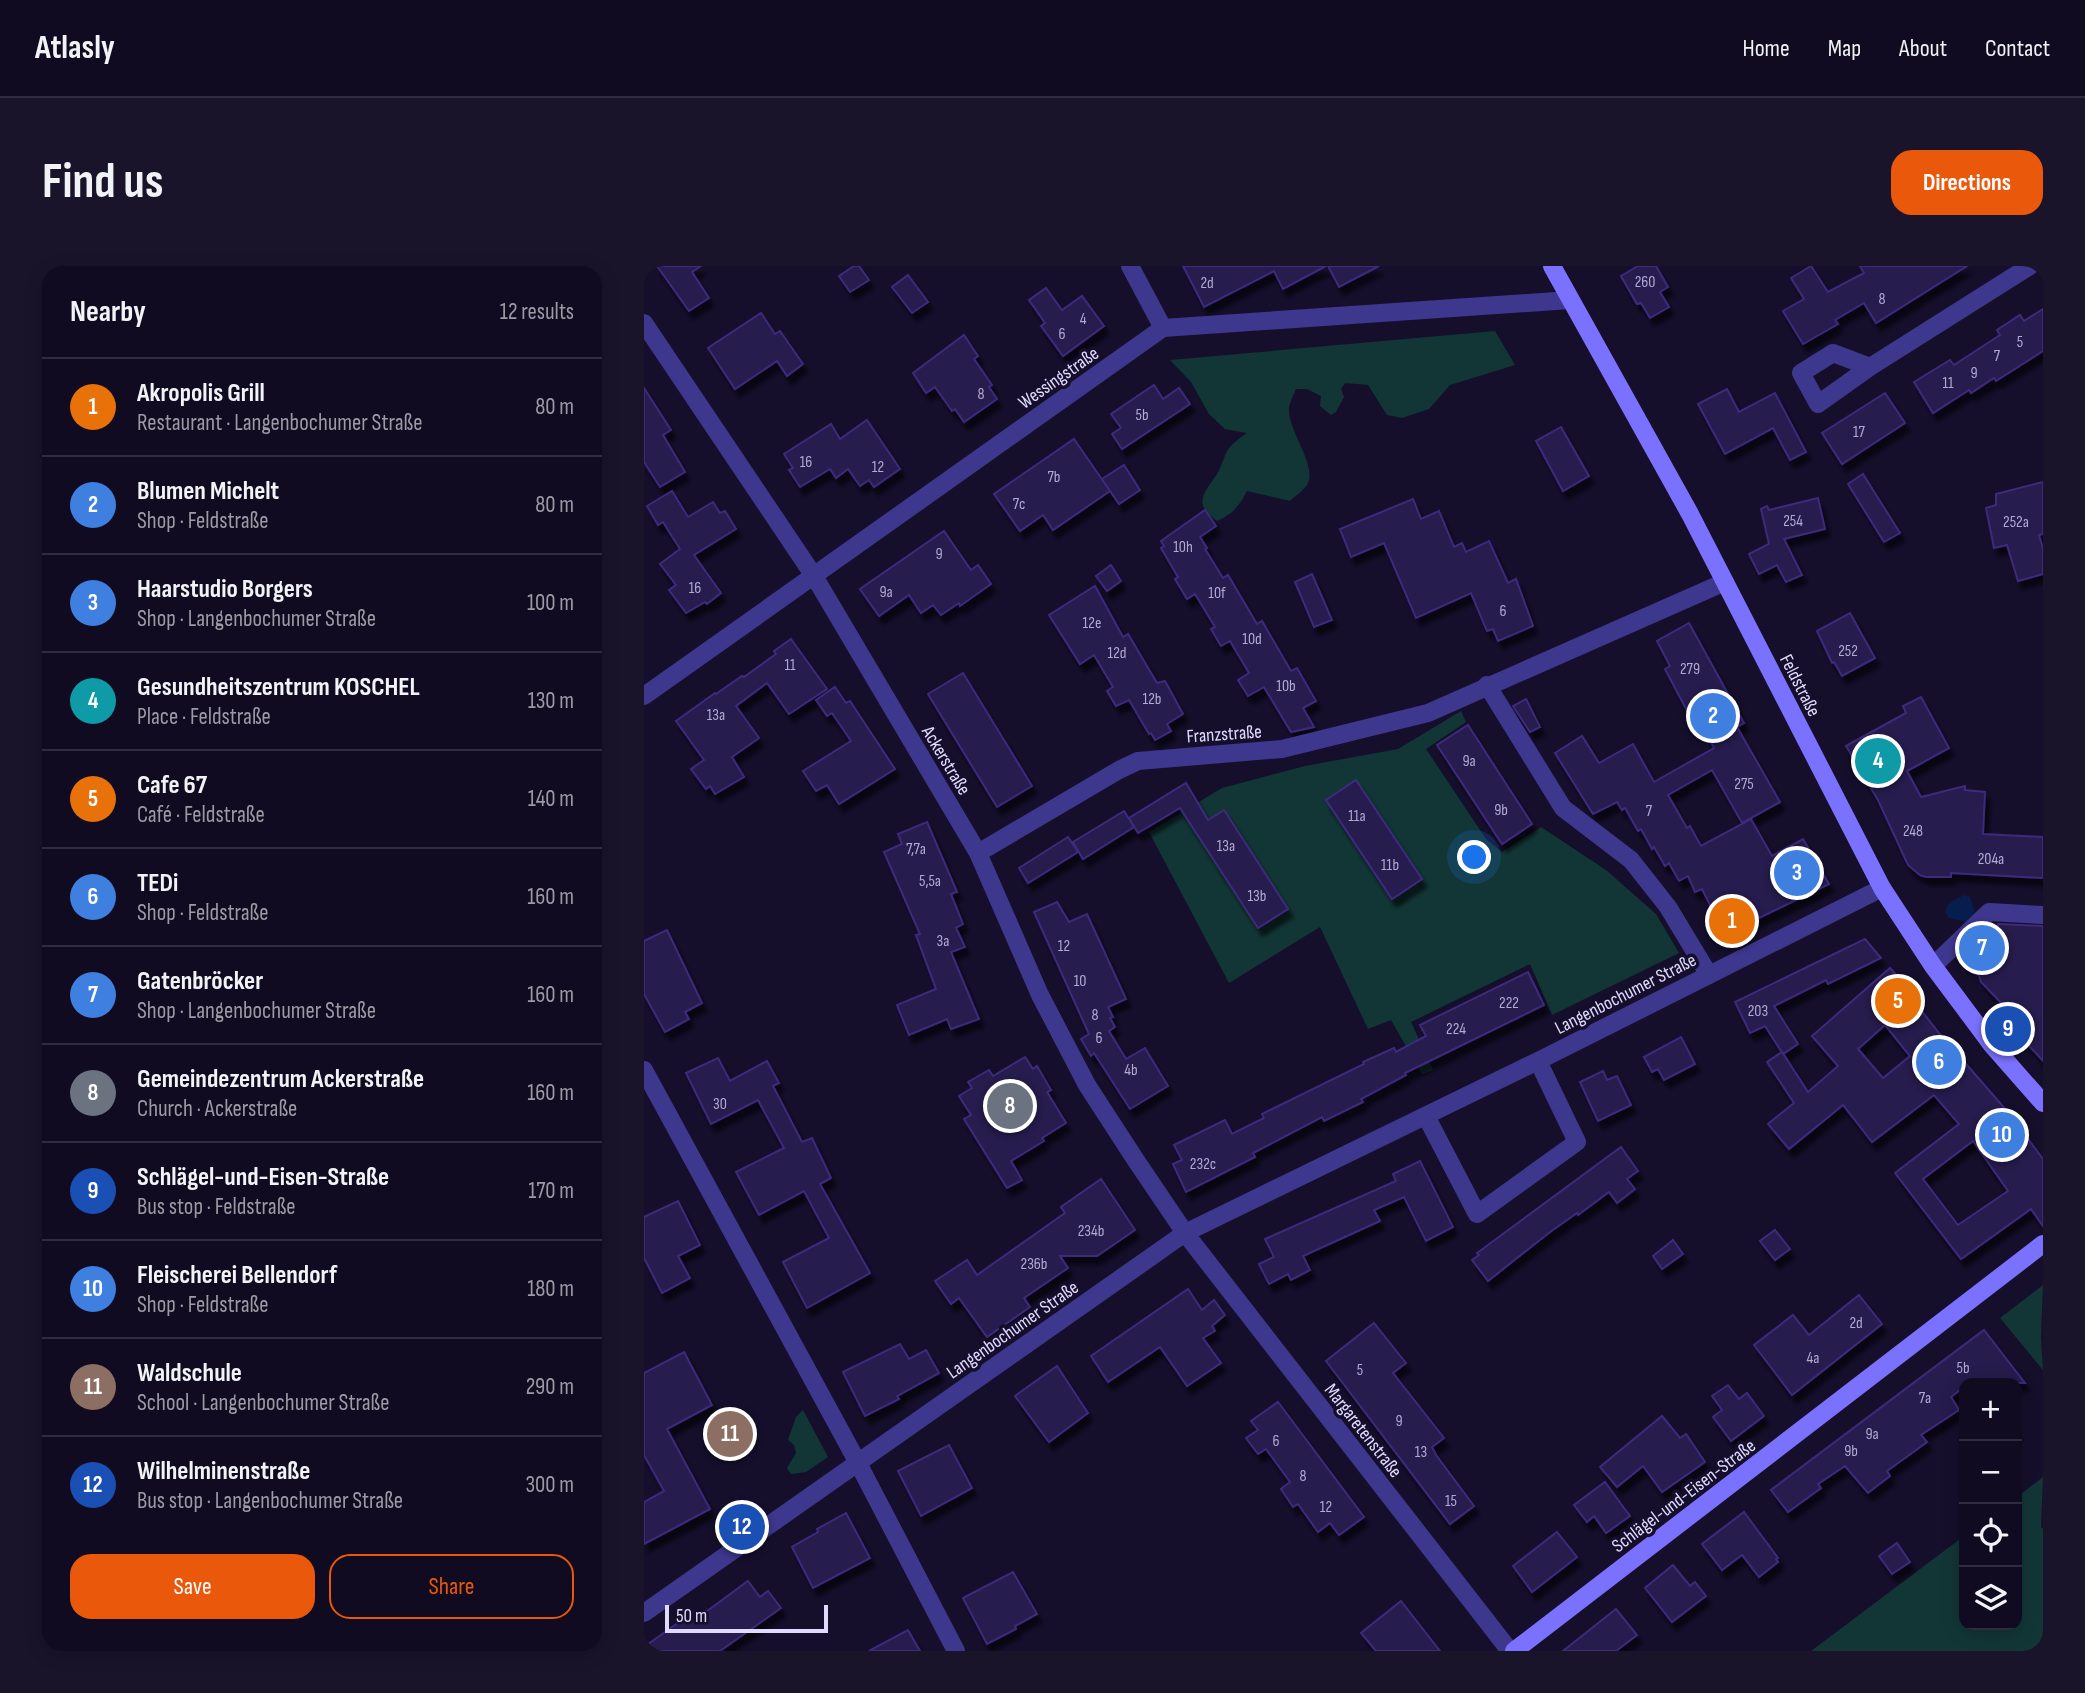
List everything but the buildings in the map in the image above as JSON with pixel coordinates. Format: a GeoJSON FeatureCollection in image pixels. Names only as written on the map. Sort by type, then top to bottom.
{"type":"FeatureCollection","features":[{"type":"Feature","properties":{"kind":"main road","name":"Feldstraße"},"geometry":{"type":"LineString","coordinates":[[1552,266],[1690,514],[1882,888],[1933,966],[1992,1045],[2043,1103]]}},
{"type":"Feature","properties":{"kind":"main road","name":"Schlägel-und-Eisen-Straße"},"geometry":{"type":"LineString","coordinates":[[1512,1651],[2043,1244]]}},
{"type":"Feature","properties":{"kind":"street"},"geometry":{"type":"LineString","coordinates":[[1130,266],[1163,328],[1570,300]]}},
{"type":"Feature","properties":{"kind":"street"},"geometry":{"type":"LineString","coordinates":[[1870,367],[2030,266]]}},
{"type":"Feature","properties":{"kind":"street","name":"Ackerstraße"},"geometry":{"type":"LineString","coordinates":[[644,323],[814,576],[978,853],[1040,995],[1087,1085],[1185,1233]]}},
{"type":"Feature","properties":{"kind":"street","name":"Wessingstraße"},"geometry":{"type":"LineString","coordinates":[[644,696],[1163,328]]}},
{"type":"Feature","properties":{"kind":"street","name":"Franzstraße"},"geometry":{"type":"LineString","coordinates":[[978,853],[1138,761],[1282,749],[1428,713],[1726,582]]}},
{"type":"Feature","properties":{"kind":"street"},"geometry":{"type":"LineString","coordinates":[[1487,685],[1563,808],[1630,860],[1668,907],[1709,975]]}},
{"type":"Feature","properties":{"kind":"street","name":"Langenbochumer Straße"},"geometry":{"type":"LineString","coordinates":[[644,1613],[1185,1233],[1538,1061],[1882,888]]}},
{"type":"Feature","properties":{"kind":"street"},"geometry":{"type":"LineString","coordinates":[[1933,966],[1990,912],[2043,915]]}},
{"type":"Feature","properties":{"kind":"street"},"geometry":{"type":"LineString","coordinates":[[1426,1116],[1477,1214],[1577,1142],[1538,1061]]}},
{"type":"Feature","properties":{"kind":"street"},"geometry":{"type":"LineString","coordinates":[[644,1070],[858,1463],[956,1651]]}},
{"type":"Feature","properties":{"kind":"street","name":"Margaretenstraße"},"geometry":{"type":"LineString","coordinates":[[1185,1233],[1512,1651]]}},
{"type":"Feature","properties":{"kind":"green space"},"geometry":{"type":"Polygon","coordinates":[[[1495,331],[1515,365],[1450,385],[1429,409],[1402,418],[1387,415],[1368,385],[1345,383],[1341,389],[1344,397],[1336,412],[1331,415],[1320,406],[1321,396],[1307,389],[1296,389],[1290,402],[1290,419],[1309,468],[1307,485],[1290,501],[1247,491],[1235,509],[1217,521],[1205,509],[1203,498],[1227,451],[1247,433],[1225,429],[1209,414],[1191,382],[1170,360],[1495,331]]]}},
{"type":"Feature","properties":{"kind":"green space"},"geometry":{"type":"Polygon","coordinates":[[[1461,711],[1466,722],[1426,749],[1486,839],[1502,852],[1541,827],[1606,870],[1656,914],[1679,953],[1552,1015],[1530,964],[1411,1022],[1433,1070],[1422,1074],[1391,1020],[1368,1029],[1320,927],[1229,983],[1149,832],[1222,788],[1305,766],[1398,749],[1461,711]]]}},
{"type":"Feature","properties":{"kind":"green space"},"geometry":{"type":"Polygon","coordinates":[[[2043,1285],[2041,1338],[2043,1370],[2000,1318],[2043,1285]]]}},
{"type":"Feature","properties":{"kind":"green space"},"geometry":{"type":"Polygon","coordinates":[[[803,1410],[828,1457],[806,1472],[791,1474],[787,1468],[796,1453],[794,1445],[788,1440],[796,1417],[803,1410]]]}},
{"type":"Feature","properties":{"kind":"green space"},"geometry":{"type":"Polygon","coordinates":[[[2043,1477],[2043,1651],[1811,1651],[1959,1540],[1959,1630],[2022,1630],[2022,1493],[2043,1477]]]}},
{"type":"Feature","properties":{"kind":"water"},"geometry":{"type":"Polygon","coordinates":[[[1964,895],[1970,897],[1975,912],[1966,922],[1949,918],[1945,912],[1948,905],[1964,895]]]}},
{"type":"Feature","properties":{"kind":"place","name":"Blumen Michelt"},"geometry":{"type":"Point","coordinates":[1713,716]}},
{"type":"Feature","properties":{"kind":"place","name":"Gesundheitszentrum KOSCHEL"},"geometry":{"type":"Point","coordinates":[1878,761]}},
{"type":"Feature","properties":{"kind":"place","name":"Haarstudio Borgers"},"geometry":{"type":"Point","coordinates":[1797,873]}},
{"type":"Feature","properties":{"kind":"place","name":"Akropolis Grill"},"geometry":{"type":"Point","coordinates":[1732,921]}},
{"type":"Feature","properties":{"kind":"place","name":"Gatenbröcker"},"geometry":{"type":"Point","coordinates":[1982,948]}},
{"type":"Feature","properties":{"kind":"place","name":"Cafe 67"},"geometry":{"type":"Point","coordinates":[1898,1001]}},
{"type":"Feature","properties":{"kind":"place","name":"Schlägel-und-Eisen-Straße"},"geometry":{"type":"Point","coordinates":[2008,1029]}},
{"type":"Feature","properties":{"kind":"place","name":"TEDi"},"geometry":{"type":"Point","coordinates":[1939,1062]}},
{"type":"Feature","properties":{"kind":"place","name":"Gemeindezentrum Ackerstraße"},"geometry":{"type":"Point","coordinates":[1010,1106]}},
{"type":"Feature","properties":{"kind":"place","name":"Fleischerei Bellendorf"},"geometry":{"type":"Point","coordinates":[2002,1135]}},
{"type":"Feature","properties":{"kind":"place","name":"Waldschule"},"geometry":{"type":"Point","coordinates":[730,1434]}},
{"type":"Feature","properties":{"kind":"place","name":"Wilhelminenstraße"},"geometry":{"type":"Point","coordinates":[742,1527]}}]}
